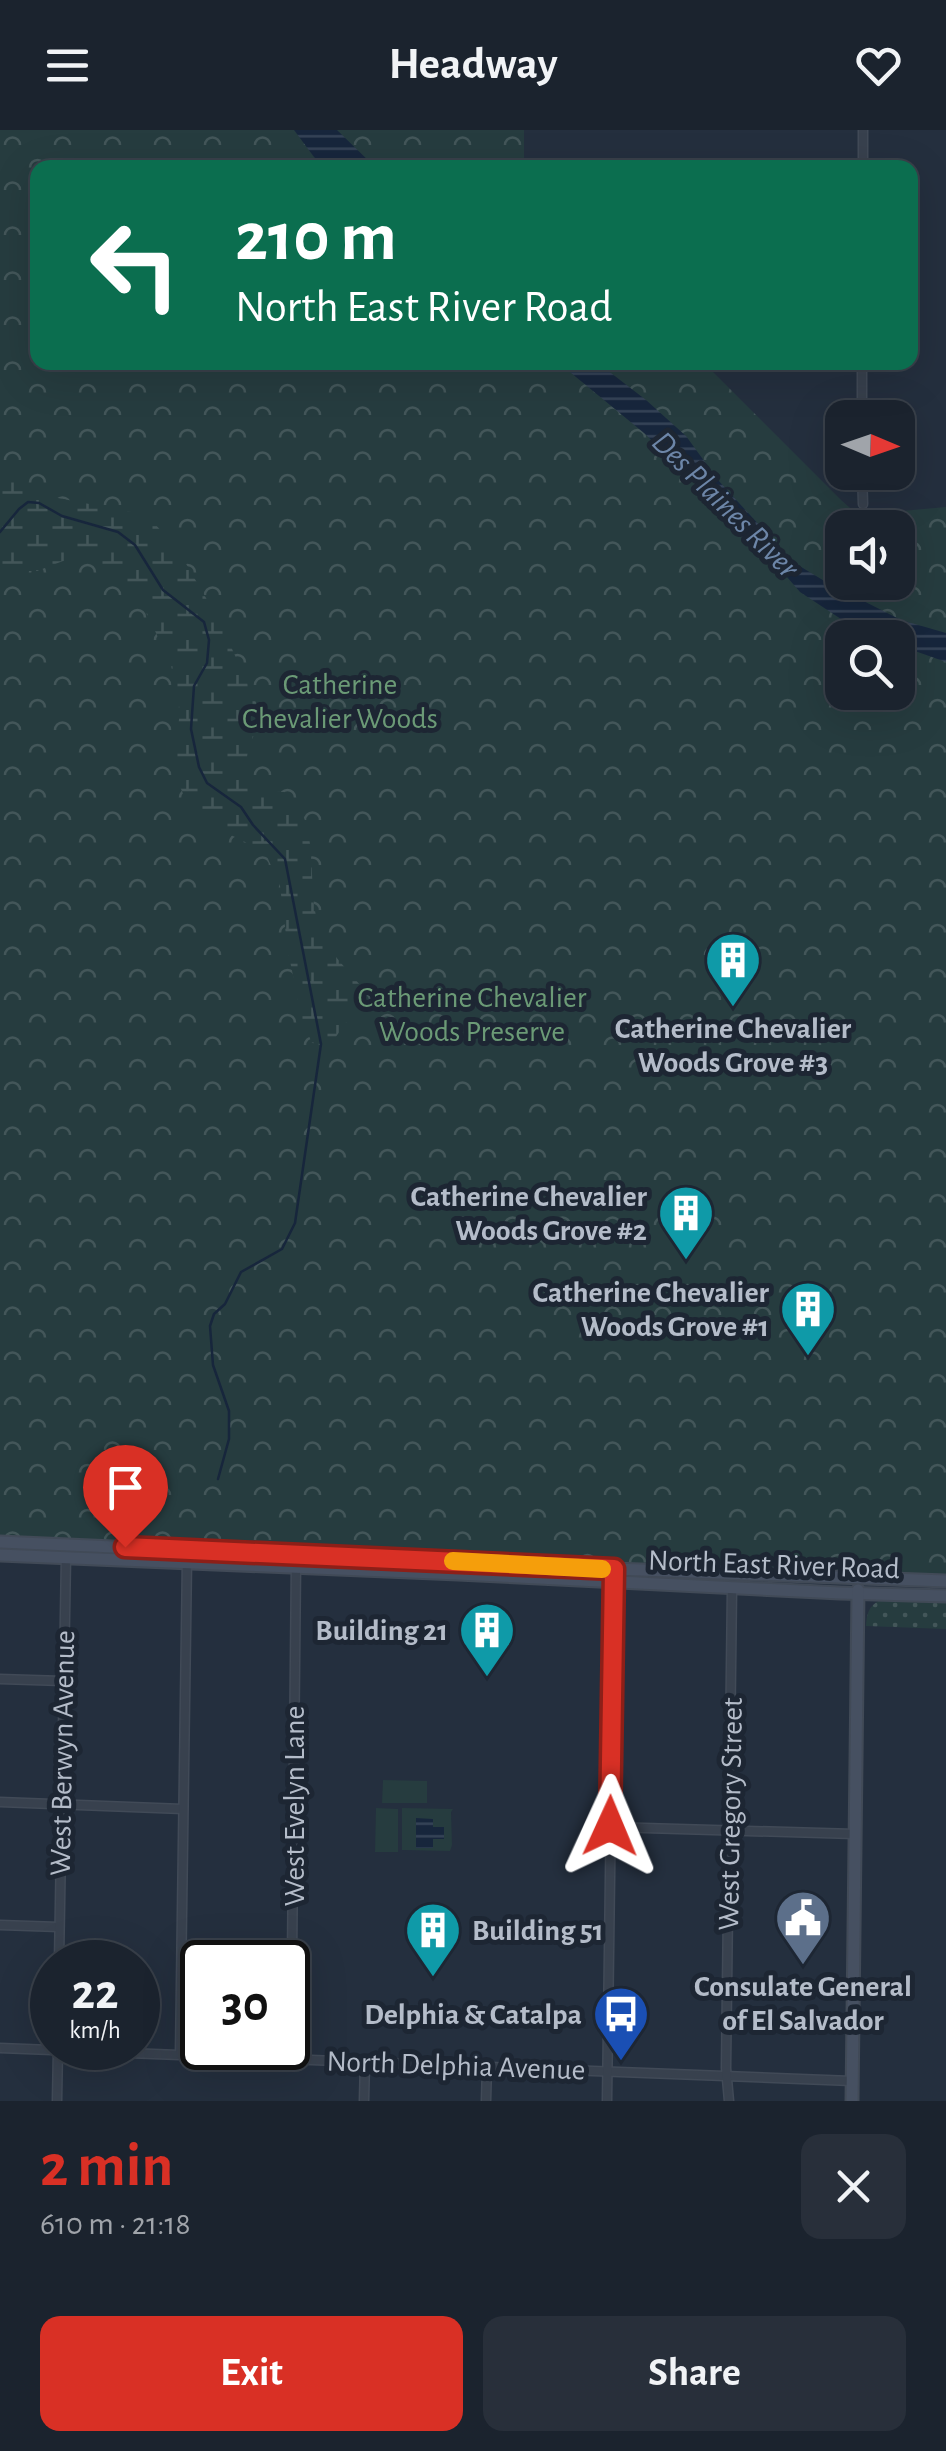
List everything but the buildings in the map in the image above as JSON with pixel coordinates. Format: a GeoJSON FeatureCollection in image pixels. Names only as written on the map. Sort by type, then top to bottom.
{"type":"FeatureCollection","features":[{"type":"Feature","properties":{"kind":"main road","name":"North East River Road"},"geometry":{"type":"LineString","coordinates":[[0,1542],[66,1551],[614,1576],[946,1580]]}},
{"type":"Feature","properties":{"kind":"main road","name":"North East River Road"},"geometry":{"type":"LineString","coordinates":[[0,1556],[66,1551]]}},
{"type":"Feature","properties":{"kind":"main road","name":"North East River Road"},"geometry":{"type":"LineString","coordinates":[[614,1576],[732,1588],[946,1596]]}},
{"type":"Feature","properties":{"kind":"main road"},"geometry":{"type":"LineString","coordinates":[[852,2101],[858,1578]]}},
{"type":"Feature","properties":{"kind":"street"},"geometry":{"type":"LineString","coordinates":[[863,160],[864,130]]}},
{"type":"Feature","properties":{"kind":"street"},"geometry":{"type":"LineString","coordinates":[[862,370],[862,400]]}},
{"type":"Feature","properties":{"kind":"street"},"geometry":{"type":"LineString","coordinates":[[862,490],[862,504]]}},
{"type":"Feature","properties":{"kind":"street","name":"West Berwyn Avenue"},"geometry":{"type":"LineString","coordinates":[[59,1940],[66,1551]]}},
{"type":"Feature","properties":{"kind":"street"},"geometry":{"type":"LineString","coordinates":[[181,1940],[187,1556]]}},
{"type":"Feature","properties":{"kind":"street","name":"West Evelyn Lane"},"geometry":{"type":"LineString","coordinates":[[293,1940],[296,1560]]}},
{"type":"Feature","properties":{"kind":"street"},"geometry":{"type":"LineString","coordinates":[[607,2101],[614,1576]]}},
{"type":"Feature","properties":{"kind":"street","name":"West Gregory Street"},"geometry":{"type":"LineString","coordinates":[[729,2101],[732,1588]]}},
{"type":"Feature","properties":{"kind":"street"},"geometry":{"type":"LineString","coordinates":[[0,1679],[63,1681]]}},
{"type":"Feature","properties":{"kind":"street"},"geometry":{"type":"LineString","coordinates":[[0,1802],[183,1809]]}},
{"type":"Feature","properties":{"kind":"street"},"geometry":{"type":"LineString","coordinates":[[610,1826],[855,1834]]}},
{"type":"Feature","properties":{"kind":"street"},"geometry":{"type":"LineString","coordinates":[[0,1925],[59,1926]]}},
{"type":"Feature","properties":{"kind":"street","name":"North Delphia Avenue"},"geometry":{"type":"LineString","coordinates":[[0,2048],[30,2049]]}},
{"type":"Feature","properties":{"kind":"street","name":"North Delphia Avenue"},"geometry":{"type":"LineString","coordinates":[[160,2053],[180,2054]]}},
{"type":"Feature","properties":{"kind":"street","name":"North Delphia Avenue"},"geometry":{"type":"LineString","coordinates":[[310,2059],[852,2080]]}},
{"type":"Feature","properties":{"kind":"street"},"geometry":{"type":"LineString","coordinates":[[364,2101],[365,2062]]}},
{"type":"Feature","properties":{"kind":"street"},"geometry":{"type":"LineString","coordinates":[[486,2066],[486,2101]]}},
{"type":"Feature","properties":{"kind":"street"},"geometry":{"type":"LineString","coordinates":[[57,2101],[58,2070]]}},
{"type":"Feature","properties":{"kind":"green space","name":"Catherine Chevalier Woods"},"geometry":{"type":"Polygon","coordinates":[[[0,130],[524,130],[524,160],[30,160],[30,370],[711,370],[825,484],[825,490],[831,490],[852,510],[825,510],[825,600],[915,600],[913,510],[946,507],[946,1574],[756,1571],[0,1537],[0,130]]]}},
{"type":"Feature","properties":{"kind":"green space"},"geometry":{"type":"Polygon","coordinates":[[[0,458],[18,471],[37,494],[131,512],[155,524],[178,550],[220,622],[257,705],[246,760],[250,780],[264,791],[284,792],[300,809],[309,836],[319,927],[332,951],[360,985],[360,1003],[335,1038],[312,1043],[302,1020],[280,886],[265,852],[193,816],[173,771],[180,711],[171,665],[148,616],[126,584],[89,561],[63,561],[37,571],[10,571],[0,566],[0,458]]]}},
{"type":"Feature","properties":{"kind":"green space"},"geometry":{"type":"Polygon","coordinates":[[[883,1598],[946,1600],[946,1629],[866,1626],[870,1609],[883,1598]]]}},
{"type":"Feature","properties":{"kind":"green space"},"geometry":{"type":"Polygon","coordinates":[[[383,1780],[427,1781],[427,1803],[382,1803],[383,1780]]]}},
{"type":"Feature","properties":{"kind":"green space"},"geometry":{"type":"Polygon","coordinates":[[[376,1808],[398,1809],[398,1852],[375,1852],[376,1808]]]}},
{"type":"Feature","properties":{"kind":"green space"},"geometry":{"type":"Polygon","coordinates":[[[402,1808],[453,1809],[450,1851],[402,1850],[402,1808]]]}},
{"type":"Feature","properties":{"kind":"water"},"geometry":{"type":"Polygon","coordinates":[[[294,130],[337,130],[368,160],[317,160],[294,130]]]}},
{"type":"Feature","properties":{"kind":"water","name":"Des Plaines River"},"geometry":{"type":"Polygon","coordinates":[[[568,370],[607,370],[646,400],[686,436],[718,480],[793,562],[825,581],[825,600],[862,600],[901,620],[842,620],[800,592],[731,526],[691,478],[568,370]]]}},
{"type":"Feature","properties":{"kind":"water"},"geometry":{"type":"Polygon","coordinates":[[[915,624],[946,633],[946,662],[915,651],[915,624]]]}},
{"type":"Feature","properties":{"kind":"water"},"geometry":{"type":"Polygon","coordinates":[[[416,1818],[433,1819],[433,1827],[444,1827],[444,1839],[433,1839],[433,1848],[416,1848],[416,1818]]]}},
{"type":"Feature","properties":{"kind":"waterway"},"geometry":{"type":"LineString","coordinates":[[0,532],[28,502],[118,532],[135,545],[163,590],[204,622],[209,640],[207,663],[194,686],[191,729],[199,767],[207,783],[241,807],[285,859],[321,1044],[295,1223],[282,1249],[241,1272],[210,1326],[213,1365],[229,1411],[229,1439],[218,1479]]}},
{"type":"Feature","properties":{"kind":"slow traffic"},"geometry":{"type":"LineString","coordinates":[[453,1561],[602,1569]]}},
{"type":"Feature","properties":{"kind":"place","name":"Catherine Chevalier Woods Grove #3"},"geometry":{"type":"Point","coordinates":[733,1009]}},
{"type":"Feature","properties":{"kind":"place","name":"Catherine Chevalier Woods Grove #2"},"geometry":{"type":"Point","coordinates":[686,1262]}},
{"type":"Feature","properties":{"kind":"place","name":"Catherine Chevalier Woods Grove #1"},"geometry":{"type":"Point","coordinates":[808,1358]}},
{"type":"Feature","properties":{"kind":"place","name":"Building 21"},"geometry":{"type":"Point","coordinates":[487,1679]}},
{"type":"Feature","properties":{"kind":"place","name":"Consulate General of El Salvador"},"geometry":{"type":"Point","coordinates":[803,1967]}},
{"type":"Feature","properties":{"kind":"place","name":"Building 51"},"geometry":{"type":"Point","coordinates":[433,1979]}},
{"type":"Feature","properties":{"kind":"place","name":"Delphia & Catalpa"},"geometry":{"type":"Point","coordinates":[621,2063]}},
{"type":"Feature","properties":{"kind":"route"},"geometry":{"type":"LineString","coordinates":[[125,1547],[614,1569],[610,1826]]}},
{"type":"Feature","properties":{"kind":"park label","name":"Catherine Chevalier Woods Preserve"},"geometry":{"type":"Point","coordinates":[472,1014]}}]}
